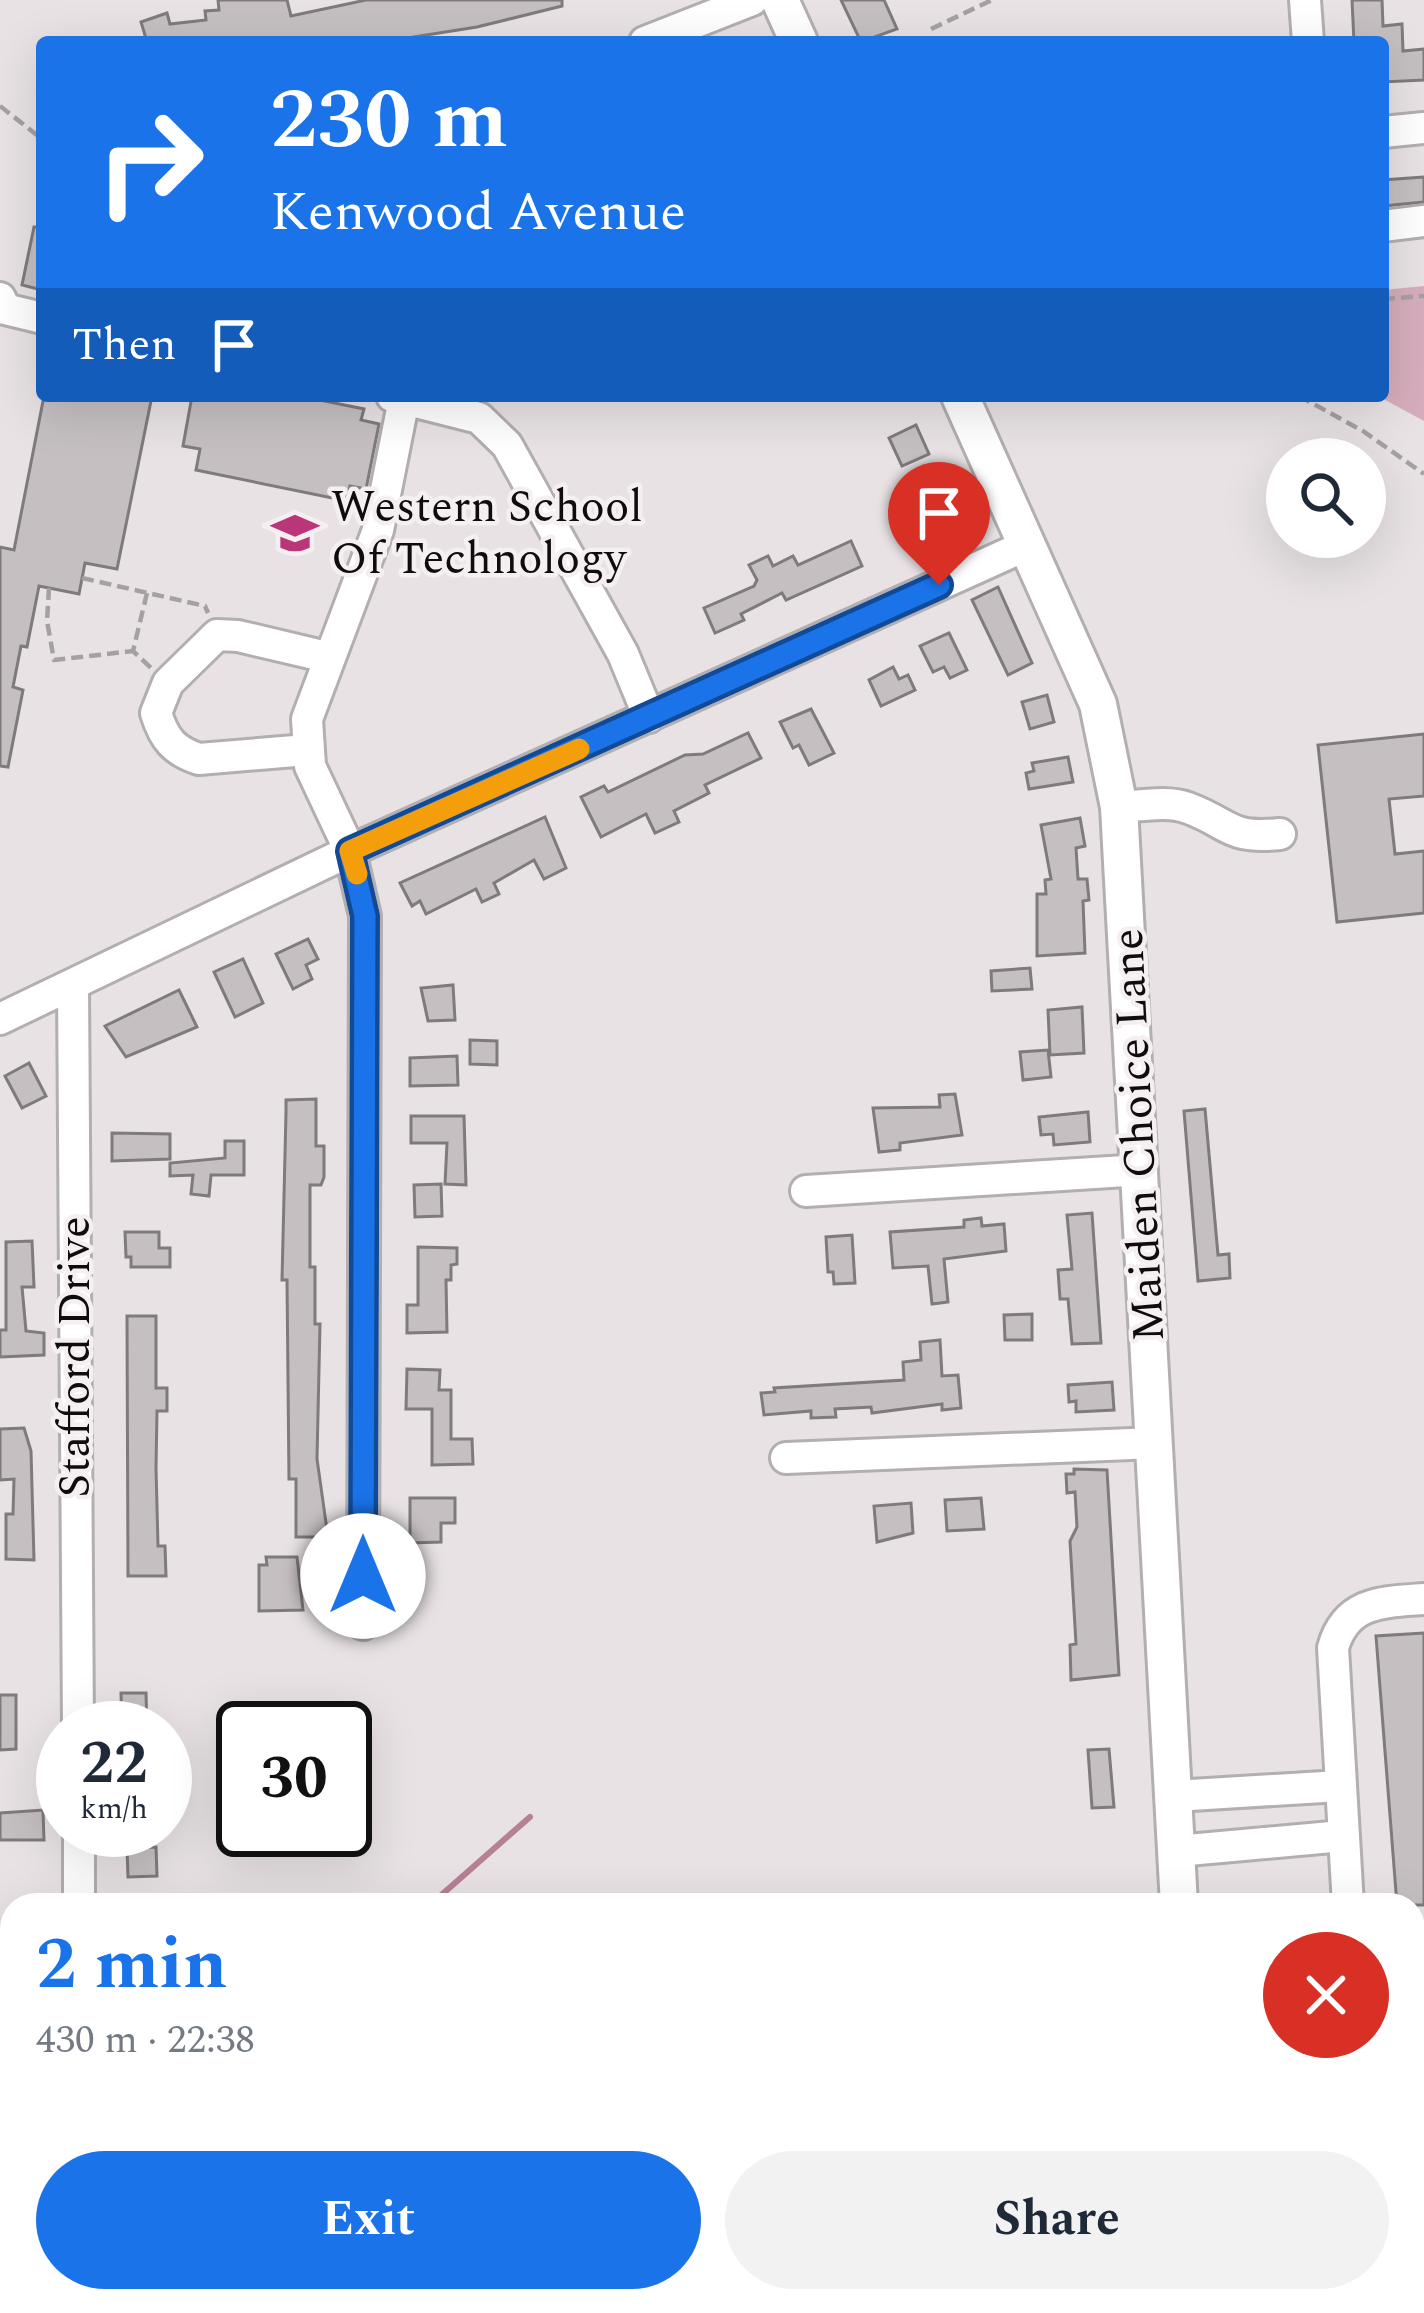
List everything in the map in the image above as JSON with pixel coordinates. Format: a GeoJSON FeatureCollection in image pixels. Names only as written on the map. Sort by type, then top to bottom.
{"type":"FeatureCollection","features":[{"type":"Feature","properties":{"kind":"main road"},"geometry":{"type":"LineString","coordinates":[[780,0],[796,36]]}},
{"type":"Feature","properties":{"kind":"main road","name":"Maiden Choice Lane"},"geometry":{"type":"LineString","coordinates":[[963,402],[1098,704],[1119,807],[1179,1893]]}},
{"type":"Feature","properties":{"kind":"street"},"geometry":{"type":"LineString","coordinates":[[660,36],[752,0]]}},
{"type":"Feature","properties":{"kind":"street"},"geometry":{"type":"LineString","coordinates":[[1306,0],[1308,36]]}},
{"type":"Feature","properties":{"kind":"street"},"geometry":{"type":"LineString","coordinates":[[1389,131],[1424,128]]}},
{"type":"Feature","properties":{"kind":"street"},"geometry":{"type":"LineString","coordinates":[[1389,225],[1424,221]]}},
{"type":"Feature","properties":{"kind":"street"},"geometry":{"type":"LineString","coordinates":[[2,310],[36,317]]}},
{"type":"Feature","properties":{"kind":"street"},"geometry":{"type":"LineString","coordinates":[[362,1624],[365,916],[350,851],[316,783],[307,750],[307,719],[378,530],[397,402]]}},
{"type":"Feature","properties":{"kind":"street"},"geometry":{"type":"LineString","coordinates":[[414,402],[479,418],[507,445],[623,654],[649,717]]}},
{"type":"Feature","properties":{"kind":"street"},"geometry":{"type":"LineString","coordinates":[[0,1019],[350,851],[1025,546]]}},
{"type":"Feature","properties":{"kind":"street"},"geometry":{"type":"LineString","coordinates":[[307,750],[216,760],[182,754],[167,741],[156,713],[167,683],[217,635],[327,657]]}},
{"type":"Feature","properties":{"kind":"street"},"geometry":{"type":"LineString","coordinates":[[1119,807],[1173,805],[1190,808],[1238,835],[1280,833]]}},
{"type":"Feature","properties":{"kind":"street","name":"Stafford Drive"},"geometry":{"type":"LineString","coordinates":[[73,985],[78,1701]]}},
{"type":"Feature","properties":{"kind":"street"},"geometry":{"type":"LineString","coordinates":[[806,1191],[1142,1170]]}},
{"type":"Feature","properties":{"kind":"street"},"geometry":{"type":"LineString","coordinates":[[786,1458],[1156,1443]]}},
{"type":"Feature","properties":{"kind":"street"},"geometry":{"type":"LineString","coordinates":[[1347,1893],[1333,1648],[1346,1618],[1359,1609],[1378,1602],[1424,1599]]}},
{"type":"Feature","properties":{"kind":"street"},"geometry":{"type":"LineString","coordinates":[[1174,1796],[1340,1786]]}},
{"type":"Feature","properties":{"kind":"street"},"geometry":{"type":"LineString","coordinates":[[1177,1851],[1343,1836]]}},
{"type":"Feature","properties":{"kind":"street"},"geometry":{"type":"LineString","coordinates":[[79,1857],[80,1893]]}},
{"type":"Feature","properties":{"kind":"path"},"geometry":{"type":"LineString","coordinates":[[931,28],[992,0]]}},
{"type":"Feature","properties":{"kind":"path"},"geometry":{"type":"LineString","coordinates":[[0,106],[36,134]]}},
{"type":"Feature","properties":{"kind":"path"},"geometry":{"type":"LineString","coordinates":[[1389,299],[1424,296]]}},
{"type":"Feature","properties":{"kind":"path"},"geometry":{"type":"LineString","coordinates":[[1310,402],[1363,431],[1424,474]]}},
{"type":"Feature","properties":{"kind":"path"},"geometry":{"type":"LineString","coordinates":[[82,578],[205,606],[217,635]]}},
{"type":"Feature","properties":{"kind":"path"},"geometry":{"type":"LineString","coordinates":[[49,588],[47,621],[55,660],[133,651],[167,683]]}},
{"type":"Feature","properties":{"kind":"path"},"geometry":{"type":"LineString","coordinates":[[133,651],[147,593]]}},
{"type":"Feature","properties":{"kind":"shaded area"},"geometry":{"type":"Polygon","coordinates":[[[1424,286],[1424,421],[1389,402],[1389,289],[1424,286]]]}},
{"type":"Feature","properties":{"kind":"building"},"geometry":{"type":"Polygon","coordinates":[[[218,0],[287,0],[291,16],[366,0],[562,0],[562,6],[420,36],[145,36],[141,22],[167,13],[170,24],[206,20],[205,11],[219,10],[218,0]]]}},
{"type":"Feature","properties":{"kind":"building"},"geometry":{"type":"Polygon","coordinates":[[[841,0],[884,0],[897,29],[858,36],[841,0]]]}},
{"type":"Feature","properties":{"kind":"building"},"geometry":{"type":"Polygon","coordinates":[[[1352,0],[1382,0],[1383,26],[1402,24],[1403,51],[1424,49],[1424,80],[1389,82],[1389,36],[1354,36],[1352,0]]]}},
{"type":"Feature","properties":{"kind":"building"},"geometry":{"type":"Polygon","coordinates":[[[1424,177],[1424,202],[1389,205],[1389,180],[1424,177]]]}},
{"type":"Feature","properties":{"kind":"building"},"geometry":{"type":"Polygon","coordinates":[[[34,227],[36,227],[36,288],[22,285],[34,227]]]}},
{"type":"Feature","properties":{"kind":"building"},"geometry":{"type":"Polygon","coordinates":[[[43,402],[151,402],[117,569],[85,563],[79,594],[39,586],[13,687],[23,690],[8,767],[0,766],[0,547],[14,550],[43,402]]]}},
{"type":"Feature","properties":{"kind":"building"},"geometry":{"type":"Polygon","coordinates":[[[191,402],[330,402],[364,409],[361,420],[379,424],[366,489],[350,486],[347,501],[196,470],[200,449],[183,446],[191,402]]]}},
{"type":"Feature","properties":{"kind":"building"},"geometry":{"type":"Polygon","coordinates":[[[916,425],[929,454],[902,466],[889,438],[916,425]]]}},
{"type":"Feature","properties":{"kind":"building"},"geometry":{"type":"Polygon","coordinates":[[[955,498],[965,519],[932,535],[922,513],[955,498]]]}},
{"type":"Feature","properties":{"kind":"building"},"geometry":{"type":"Polygon","coordinates":[[[851,541],[862,566],[786,600],[782,593],[741,614],[744,620],[715,633],[704,608],[754,586],[757,580],[749,565],[768,556],[773,566],[793,556],[798,565],[851,541]]]}},
{"type":"Feature","properties":{"kind":"building"},"geometry":{"type":"Polygon","coordinates":[[[998,587],[1032,663],[1008,675],[972,600],[998,587]]]}},
{"type":"Feature","properties":{"kind":"building"},"geometry":{"type":"Polygon","coordinates":[[[949,633],[967,670],[950,678],[944,667],[933,672],[920,646],[949,633]]]}},
{"type":"Feature","properties":{"kind":"building"},"geometry":{"type":"Polygon","coordinates":[[[893,667],[899,679],[908,675],[915,690],[881,706],[869,680],[893,667]]]}},
{"type":"Feature","properties":{"kind":"building"},"geometry":{"type":"Polygon","coordinates":[[[1047,695],[1054,722],[1030,729],[1022,702],[1047,695]]]}},
{"type":"Feature","properties":{"kind":"building"},"geometry":{"type":"Polygon","coordinates":[[[811,709],[834,753],[809,765],[799,745],[793,748],[780,722],[811,709]]]}},
{"type":"Feature","properties":{"kind":"building"},"geometry":{"type":"Polygon","coordinates":[[[748,733],[761,758],[705,785],[709,793],[674,811],[679,822],[655,833],[646,814],[601,837],[581,797],[604,786],[608,792],[685,755],[703,754],[748,733]]]}},
{"type":"Feature","properties":{"kind":"building"},"geometry":{"type":"Polygon","coordinates":[[[1424,734],[1424,796],[1389,799],[1395,854],[1424,851],[1424,913],[1337,922],[1318,745],[1424,734]]]}},
{"type":"Feature","properties":{"kind":"building"},"geometry":{"type":"Polygon","coordinates":[[[1068,757],[1073,782],[1029,789],[1026,773],[1034,771],[1032,763],[1068,757]]]}},
{"type":"Feature","properties":{"kind":"building"},"geometry":{"type":"Polygon","coordinates":[[[545,817],[566,868],[544,879],[534,860],[494,883],[499,894],[482,902],[476,889],[426,914],[420,901],[412,906],[400,883],[545,817]]]}},
{"type":"Feature","properties":{"kind":"building"},"geometry":{"type":"Polygon","coordinates":[[[1080,818],[1085,846],[1076,848],[1078,879],[1087,879],[1089,900],[1083,901],[1085,953],[1037,956],[1037,894],[1046,894],[1045,880],[1051,879],[1041,825],[1080,818]]]}},
{"type":"Feature","properties":{"kind":"building"},"geometry":{"type":"Polygon","coordinates":[[[308,939],[318,959],[306,965],[312,979],[293,989],[276,954],[308,939]]]}},
{"type":"Feature","properties":{"kind":"building"},"geometry":{"type":"Polygon","coordinates":[[[243,959],[263,1003],[235,1017],[214,972],[243,959]]]}},
{"type":"Feature","properties":{"kind":"building"},"geometry":{"type":"Polygon","coordinates":[[[1030,968],[1032,989],[992,991],[991,971],[1030,968]]]}},
{"type":"Feature","properties":{"kind":"building"},"geometry":{"type":"Polygon","coordinates":[[[453,985],[455,1020],[428,1021],[421,988],[453,985]]]}},
{"type":"Feature","properties":{"kind":"building"},"geometry":{"type":"Polygon","coordinates":[[[179,990],[197,1027],[126,1057],[105,1026],[179,990]]]}},
{"type":"Feature","properties":{"kind":"building"},"geometry":{"type":"Polygon","coordinates":[[[1082,1007],[1084,1053],[1050,1055],[1048,1010],[1082,1007]]]}},
{"type":"Feature","properties":{"kind":"building"},"geometry":{"type":"Polygon","coordinates":[[[470,1040],[497,1041],[497,1065],[470,1064],[470,1040]]]}},
{"type":"Feature","properties":{"kind":"building"},"geometry":{"type":"Polygon","coordinates":[[[1048,1050],[1051,1077],[1023,1080],[1020,1052],[1048,1050]]]}},
{"type":"Feature","properties":{"kind":"building"},"geometry":{"type":"Polygon","coordinates":[[[457,1056],[458,1085],[410,1086],[410,1058],[457,1056]]]}},
{"type":"Feature","properties":{"kind":"building"},"geometry":{"type":"Polygon","coordinates":[[[29,1063],[46,1096],[22,1108],[5,1076],[29,1063]]]}},
{"type":"Feature","properties":{"kind":"building"},"geometry":{"type":"Polygon","coordinates":[[[955,1094],[962,1135],[900,1143],[900,1150],[879,1152],[873,1108],[940,1107],[939,1095],[955,1094]]]}},
{"type":"Feature","properties":{"kind":"building"},"geometry":{"type":"Polygon","coordinates":[[[316,1099],[316,1146],[324,1146],[324,1177],[321,1185],[310,1185],[310,1267],[315,1267],[315,1324],[320,1324],[317,1459],[328,1537],[296,1537],[296,1479],[289,1479],[287,1280],[282,1280],[286,1100],[316,1099]]]}},
{"type":"Feature","properties":{"kind":"building"},"geometry":{"type":"Polygon","coordinates":[[[1205,1109],[1218,1255],[1229,1254],[1230,1278],[1198,1281],[1184,1111],[1205,1109]]]}},
{"type":"Feature","properties":{"kind":"building"},"geometry":{"type":"Polygon","coordinates":[[[1088,1112],[1090,1142],[1054,1145],[1053,1134],[1041,1135],[1039,1117],[1088,1112]]]}},
{"type":"Feature","properties":{"kind":"building"},"geometry":{"type":"Polygon","coordinates":[[[411,1116],[464,1116],[466,1185],[445,1184],[447,1143],[411,1143],[411,1116]]]}},
{"type":"Feature","properties":{"kind":"building"},"geometry":{"type":"Polygon","coordinates":[[[112,1133],[170,1134],[170,1159],[112,1161],[112,1133]]]}},
{"type":"Feature","properties":{"kind":"building"},"geometry":{"type":"Polygon","coordinates":[[[225,1141],[244,1141],[244,1175],[211,1175],[209,1196],[191,1194],[193,1175],[170,1176],[170,1163],[225,1158],[225,1141]]]}},
{"type":"Feature","properties":{"kind":"building"},"geometry":{"type":"Polygon","coordinates":[[[441,1184],[442,1216],[415,1217],[414,1185],[441,1184]]]}},
{"type":"Feature","properties":{"kind":"building"},"geometry":{"type":"Polygon","coordinates":[[[1092,1213],[1101,1343],[1072,1344],[1068,1299],[1060,1299],[1058,1270],[1072,1269],[1067,1215],[1092,1213]]]}},
{"type":"Feature","properties":{"kind":"building"},"geometry":{"type":"Polygon","coordinates":[[[981,1218],[982,1226],[1004,1224],[1006,1251],[944,1259],[948,1302],[932,1304],[928,1266],[893,1268],[890,1232],[964,1227],[964,1220],[981,1218]]]}},
{"type":"Feature","properties":{"kind":"building"},"geometry":{"type":"Polygon","coordinates":[[[125,1232],[159,1232],[159,1248],[170,1248],[170,1267],[131,1267],[125,1232]]]}},
{"type":"Feature","properties":{"kind":"building"},"geometry":{"type":"Polygon","coordinates":[[[852,1235],[855,1283],[834,1284],[833,1272],[828,1272],[826,1237],[852,1235]]]}},
{"type":"Feature","properties":{"kind":"building"},"geometry":{"type":"Polygon","coordinates":[[[32,1241],[34,1287],[22,1287],[26,1331],[44,1333],[44,1355],[0,1357],[0,1330],[6,1330],[6,1242],[32,1241]]]}},
{"type":"Feature","properties":{"kind":"building"},"geometry":{"type":"Polygon","coordinates":[[[418,1247],[457,1248],[457,1264],[451,1265],[451,1280],[446,1280],[447,1332],[407,1333],[407,1305],[418,1305],[418,1247]]]}},
{"type":"Feature","properties":{"kind":"building"},"geometry":{"type":"Polygon","coordinates":[[[1032,1314],[1032,1340],[1005,1340],[1004,1315],[1032,1314]]]}},
{"type":"Feature","properties":{"kind":"building"},"geometry":{"type":"Polygon","coordinates":[[[127,1316],[156,1316],[156,1388],[167,1388],[167,1411],[157,1411],[156,1468],[158,1546],[165,1546],[166,1576],[128,1576],[127,1316]]]}},
{"type":"Feature","properties":{"kind":"building"},"geometry":{"type":"Polygon","coordinates":[[[940,1340],[942,1376],[958,1375],[961,1408],[942,1410],[942,1404],[872,1413],[871,1407],[835,1409],[836,1417],[811,1418],[811,1411],[764,1415],[761,1393],[775,1392],[774,1388],[904,1380],[903,1362],[921,1360],[920,1342],[940,1340]]]}},
{"type":"Feature","properties":{"kind":"building"},"geometry":{"type":"Polygon","coordinates":[[[407,1369],[440,1370],[439,1390],[451,1390],[451,1439],[472,1439],[473,1464],[432,1465],[432,1409],[406,1409],[407,1369]]]}},
{"type":"Feature","properties":{"kind":"building"},"geometry":{"type":"Polygon","coordinates":[[[1112,1382],[1114,1410],[1076,1412],[1076,1401],[1069,1402],[1068,1385],[1112,1382]]]}},
{"type":"Feature","properties":{"kind":"building"},"geometry":{"type":"Polygon","coordinates":[[[24,1428],[31,1451],[34,1560],[6,1559],[6,1514],[13,1514],[14,1479],[0,1480],[0,1429],[24,1428]]]}},
{"type":"Feature","properties":{"kind":"building"},"geometry":{"type":"Polygon","coordinates":[[[1074,1469],[1107,1470],[1119,1675],[1071,1680],[1070,1645],[1076,1644],[1070,1541],[1077,1527],[1075,1492],[1067,1493],[1066,1474],[1074,1474],[1074,1469]]]}},
{"type":"Feature","properties":{"kind":"building"},"geometry":{"type":"Polygon","coordinates":[[[410,1498],[455,1498],[455,1523],[441,1523],[441,1542],[410,1543],[410,1498]]]}},
{"type":"Feature","properties":{"kind":"building"},"geometry":{"type":"Polygon","coordinates":[[[981,1498],[984,1529],[947,1531],[945,1500],[981,1498]]]}},
{"type":"Feature","properties":{"kind":"building"},"geometry":{"type":"Polygon","coordinates":[[[911,1503],[913,1533],[877,1542],[874,1506],[911,1503]]]}},
{"type":"Feature","properties":{"kind":"building"},"geometry":{"type":"Polygon","coordinates":[[[266,1557],[297,1557],[303,1610],[259,1611],[259,1565],[267,1565],[266,1557]]]}},
{"type":"Feature","properties":{"kind":"building"},"geometry":{"type":"Polygon","coordinates":[[[1424,1633],[1424,1893],[1396,1893],[1376,1636],[1424,1633]]]}},
{"type":"Feature","properties":{"kind":"building"},"geometry":{"type":"Polygon","coordinates":[[[121,1693],[146,1693],[146,1701],[121,1701],[121,1693]]]}},
{"type":"Feature","properties":{"kind":"building"},"geometry":{"type":"Polygon","coordinates":[[[0,1695],[16,1695],[16,1749],[0,1750],[0,1695]]]}},
{"type":"Feature","properties":{"kind":"building"},"geometry":{"type":"Polygon","coordinates":[[[1109,1749],[1114,1807],[1092,1808],[1088,1750],[1109,1749]]]}},
{"type":"Feature","properties":{"kind":"building"},"geometry":{"type":"Polygon","coordinates":[[[36,1810],[36,1840],[0,1840],[0,1813],[36,1810]]]}},
{"type":"Feature","properties":{"kind":"building"},"geometry":{"type":"Polygon","coordinates":[[[127,1857],[156,1857],[157,1876],[128,1877],[127,1857]]]}},
{"type":"Feature","properties":{"kind":"waterway"},"geometry":{"type":"LineString","coordinates":[[444,1893],[530,1817]]}},
{"type":"Feature","properties":{"kind":"slow traffic"},"geometry":{"type":"LineString","coordinates":[[357,874],[350,851],[579,749]]}},
{"type":"Feature","properties":{"kind":"place","name":"Western School Of Technology"},"geometry":{"type":"Point","coordinates":[295,533]}},
{"type":"Feature","properties":{"kind":"route"},"geometry":{"type":"LineString","coordinates":[[363,1576],[365,916],[350,851],[939,585]]}}]}
